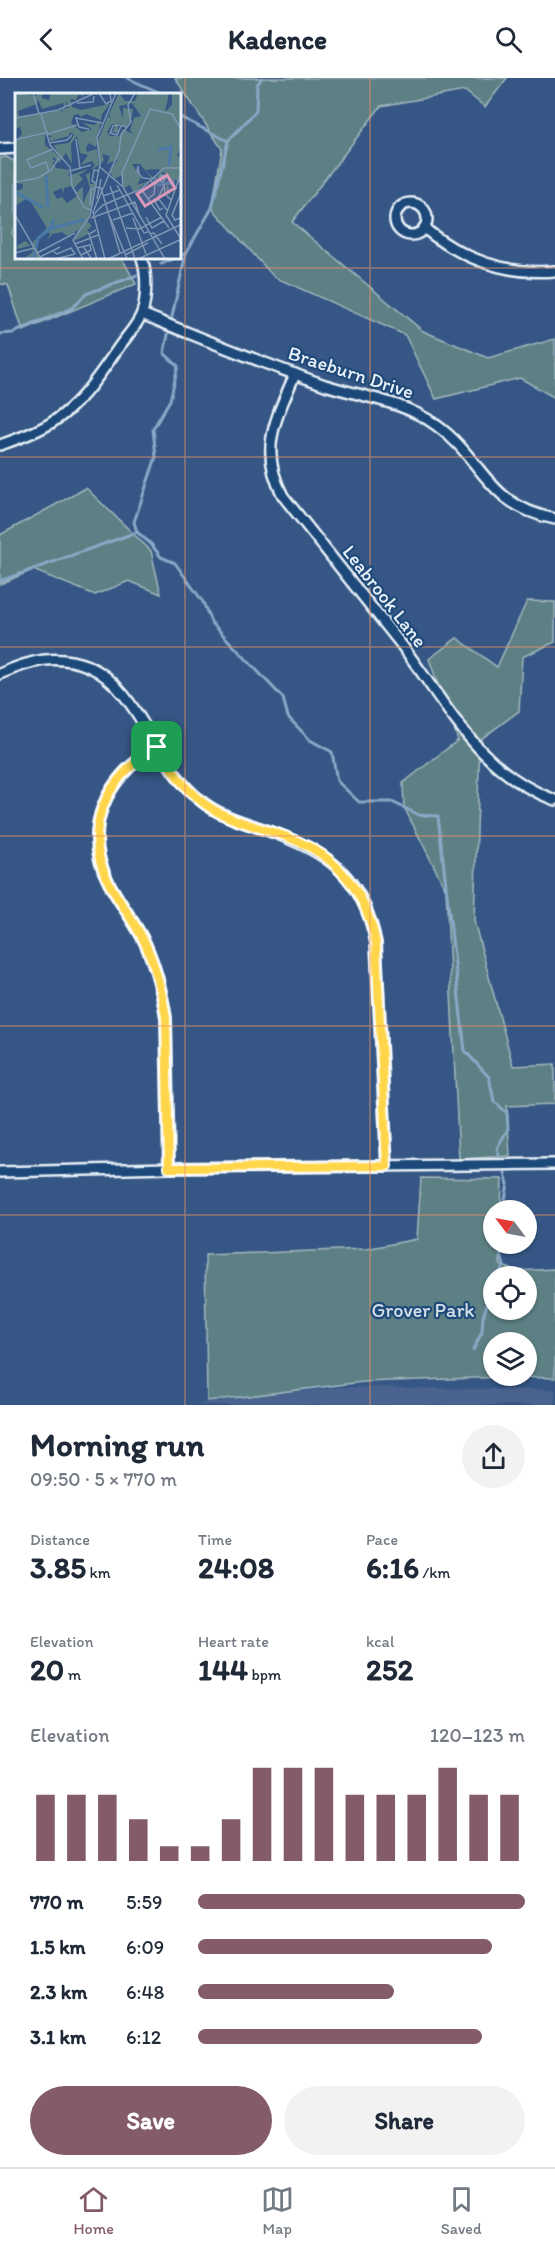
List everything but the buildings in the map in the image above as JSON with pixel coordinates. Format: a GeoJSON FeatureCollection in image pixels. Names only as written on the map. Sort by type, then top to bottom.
{"type":"FeatureCollection","features":[{"type":"Feature","properties":{"kind":"street"},"geometry":{"type":"LineString","coordinates":[[0,149],[15,148]]}},
{"type":"Feature","properties":{"kind":"street"},"geometry":{"type":"LineString","coordinates":[[424,228],[457,252],[486,264],[516,271],[555,271]]}},
{"type":"Feature","properties":{"kind":"street"},"geometry":{"type":"LineString","coordinates":[[0,445],[32,434],[52,423],[71,408],[89,389],[142,314],[145,296],[142,260]]}},
{"type":"Feature","properties":{"kind":"street","name":"Braeburn Drive"},"geometry":{"type":"LineString","coordinates":[[142,314],[295,374],[341,390],[402,405],[421,415],[453,439],[493,488],[508,500],[522,508],[555,519]]}},
{"type":"Feature","properties":{"kind":"street","name":"Leabrook Lane"},"geometry":{"type":"LineString","coordinates":[[295,374],[270,440],[271,469],[283,496],[401,645],[476,747],[507,775],[526,787],[555,800]]}},
{"type":"Feature","properties":{"kind":"street"},"geometry":{"type":"LineString","coordinates":[[0,674],[38,660],[70,660],[86,665],[104,676],[121,691],[178,779],[200,800],[231,819],[296,840],[321,854],[335,865],[359,893],[367,909],[376,943],[387,1166]]}},
{"type":"Feature","properties":{"kind":"street"},"geometry":{"type":"LineString","coordinates":[[157,747],[132,763],[119,777],[103,805],[98,837],[103,869],[109,884],[145,943],[162,995],[166,1018],[169,1168]]}},
{"type":"Feature","properties":{"kind":"street"},"geometry":{"type":"LineString","coordinates":[[0,1172],[555,1164]]}},
{"type":"Feature","properties":{"kind":"shaded area"},"geometry":{"type":"Polygon","coordinates":[[[343,1387],[555,1390],[555,1405],[199,1405],[207,1401],[343,1387]]]}},
{"type":"Feature","properties":{"kind":"green space"},"geometry":{"type":"Polygon","coordinates":[[[175,78],[507,78],[485,107],[465,91],[381,106],[292,222],[423,331],[488,358],[555,339],[555,398],[520,378],[436,399],[405,335],[274,277],[212,208],[222,149],[175,78]]]}},
{"type":"Feature","properties":{"kind":"green space"},"geometry":{"type":"Polygon","coordinates":[[[6,157],[15,162],[15,226],[12,233],[15,238],[15,260],[123,260],[136,284],[23,331],[8,285],[0,284],[0,158],[6,157]]]}},
{"type":"Feature","properties":{"kind":"green space"},"geometry":{"type":"Polygon","coordinates":[[[86,488],[151,551],[161,594],[129,581],[95,595],[33,570],[0,584],[0,535],[86,488]]]}},
{"type":"Feature","properties":{"kind":"green space"},"geometry":{"type":"Polygon","coordinates":[[[527,601],[555,602],[555,642],[522,657],[519,711],[480,740],[474,921],[513,1066],[555,1064],[555,1104],[507,1106],[510,1156],[459,1159],[446,890],[404,807],[403,783],[458,740],[429,659],[457,638],[497,667],[527,601]]]}},
{"type":"Feature","properties":{"kind":"green space","name":"Grover Park"},"geometry":{"type":"Polygon","coordinates":[[[421,1178],[502,1179],[501,1200],[483,1200],[483,1254],[501,1254],[500,1265],[503,1266],[483,1266],[483,1320],[537,1320],[537,1270],[555,1269],[555,1378],[537,1378],[537,1332],[483,1332],[483,1378],[363,1382],[207,1401],[205,1255],[366,1249],[417,1239],[421,1178]]]}},
{"type":"Feature","properties":{"kind":"waterway"},"geometry":{"type":"LineString","coordinates":[[127,78],[161,93]]}},
{"type":"Feature","properties":{"kind":"waterway"},"geometry":{"type":"LineString","coordinates":[[262,78],[257,85],[256,111],[228,141],[212,208],[186,253],[164,353],[178,366],[170,400],[153,429],[156,457],[134,522],[137,532],[161,557],[175,563],[203,602],[211,622],[283,698],[288,717],[310,740],[332,752],[337,781],[359,802],[392,802],[419,815],[438,816],[465,1051],[489,1077],[494,1101],[507,1113],[508,1129],[497,1148],[499,1156]]}},
{"type":"Feature","properties":{"kind":"waterway"},"geometry":{"type":"LineString","coordinates":[[182,118],[228,141]]}},
{"type":"Feature","properties":{"kind":"waterway"},"geometry":{"type":"LineString","coordinates":[[182,255],[186,253]]}},
{"type":"Feature","properties":{"kind":"waterway"},"geometry":{"type":"LineString","coordinates":[[161,264],[170,260]]}},
{"type":"Feature","properties":{"kind":"waterway"},"geometry":{"type":"LineString","coordinates":[[0,334],[13,333],[72,308],[86,294],[137,275]]}},
{"type":"Feature","properties":{"kind":"waterway"},"geometry":{"type":"LineString","coordinates":[[0,581],[137,532]]}},
{"type":"Feature","properties":{"kind":"waterway"},"geometry":{"type":"LineString","coordinates":[[505,1173],[508,1184],[505,1200]]}},
{"type":"Feature","properties":{"kind":"waterway"},"geometry":{"type":"LineString","coordinates":[[501,1254],[504,1266]]}},
{"type":"Feature","properties":{"kind":"waterway"},"geometry":{"type":"LineString","coordinates":[[473,1350],[482,1332],[483,1317]]}},
{"type":"Feature","properties":{"kind":"route"},"geometry":{"type":"LineString","coordinates":[[157,747],[184,786],[215,811],[231,819],[304,844],[335,865],[359,893],[367,909],[376,943],[387,1166],[169,1168],[166,1018],[162,995],[145,943],[109,884],[99,852],[98,837],[103,805],[109,791],[132,763],[157,747]]}}]}
